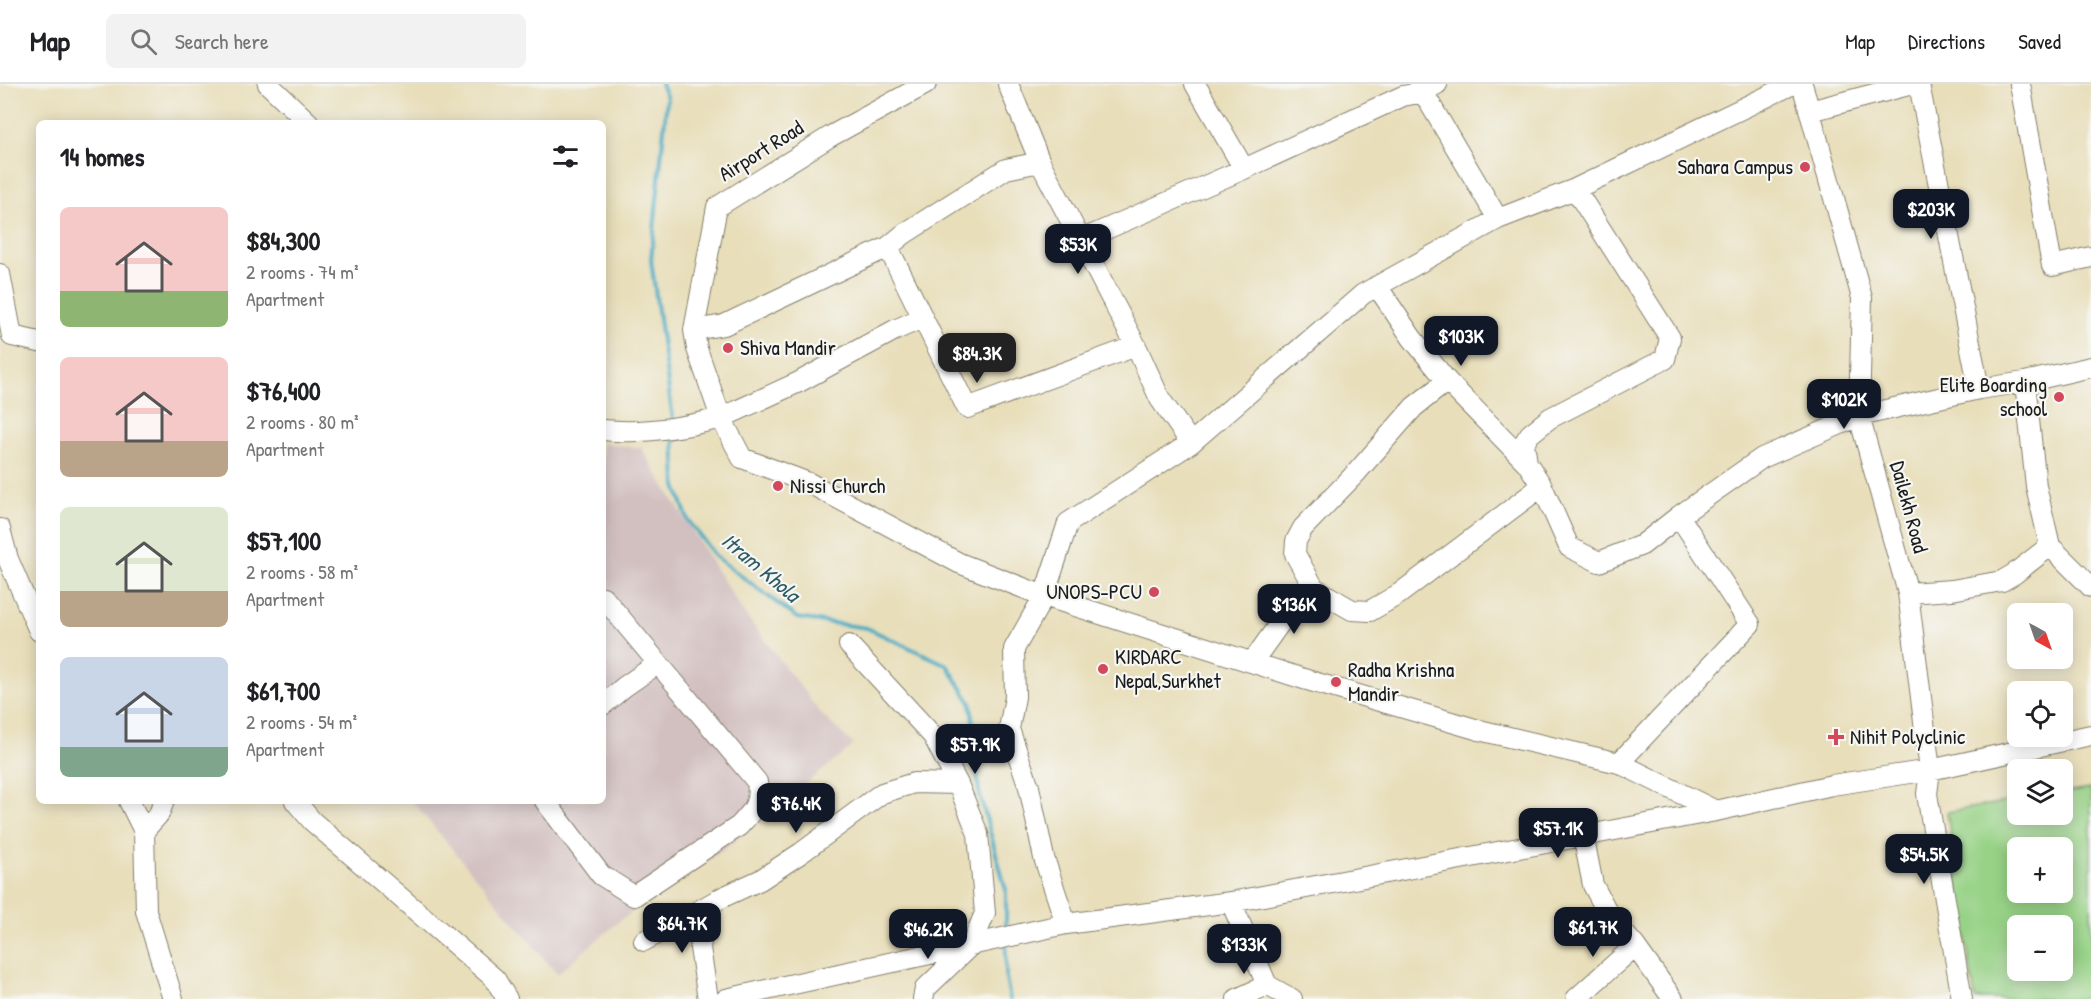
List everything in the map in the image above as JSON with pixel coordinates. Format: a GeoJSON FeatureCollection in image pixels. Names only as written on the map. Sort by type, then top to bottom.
{"type":"FeatureCollection","features":[{"type":"Feature","properties":{"kind":"street"},"geometry":{"type":"LineString","coordinates":[[268,84],[306,120]]}},
{"type":"Feature","properties":{"kind":"street","name":"Airport Road"},"geometry":{"type":"LineString","coordinates":[[926,84],[831,136],[717,207],[694,330],[697,349],[721,418],[742,458],[809,483],[959,562],[1044,596],[1307,680],[1479,730],[1619,763],[1716,811]]}},
{"type":"Feature","properties":{"kind":"street"},"geometry":{"type":"LineString","coordinates":[[1008,84],[1040,162],[1136,346],[1160,399],[1191,442]]}},
{"type":"Feature","properties":{"kind":"street"},"geometry":{"type":"LineString","coordinates":[[1195,84],[1244,169]]}},
{"type":"Feature","properties":{"kind":"street"},"geometry":{"type":"LineString","coordinates":[[1066,924],[1044,858],[1029,787],[1009,729],[1015,697],[1014,649],[1044,596],[1068,523],[1191,442],[1363,294],[1498,219],[1575,189],[1793,84]]}},
{"type":"Feature","properties":{"kind":"street","name":"Dailekh Road"},"geometry":{"type":"LineString","coordinates":[[1803,84],[1862,298],[1859,416],[1908,593],[1930,770],[1927,794],[1962,999]]}},
{"type":"Feature","properties":{"kind":"street"},"geometry":{"type":"LineString","coordinates":[[1810,111],[1912,84]]}},
{"type":"Feature","properties":{"kind":"street"},"geometry":{"type":"LineString","coordinates":[[1919,84],[1979,389]]}},
{"type":"Feature","properties":{"kind":"street"},"geometry":{"type":"LineString","coordinates":[[2020,84],[2052,266],[2091,257]]}},
{"type":"Feature","properties":{"kind":"street"},"geometry":{"type":"LineString","coordinates":[[1081,240],[1427,87],[1498,219]]}},
{"type":"Feature","properties":{"kind":"street"},"geometry":{"type":"LineString","coordinates":[[694,330],[724,325],[888,247],[904,234],[1006,169],[1040,162]]}},
{"type":"Feature","properties":{"kind":"street"},"geometry":{"type":"LineString","coordinates":[[1527,463],[1524,443],[1530,434],[1550,418],[1665,359],[1670,338],[1575,189]]}},
{"type":"Feature","properties":{"kind":"street"},"geometry":{"type":"LineString","coordinates":[[888,247],[967,408],[1136,346]]}},
{"type":"Feature","properties":{"kind":"street"},"geometry":{"type":"LineString","coordinates":[[0,274],[6,334],[36,341]]}},
{"type":"Feature","properties":{"kind":"street"},"geometry":{"type":"LineString","coordinates":[[1377,286],[1412,338],[1447,381],[1527,463],[1542,486],[1569,548],[1599,562],[1642,545],[1762,458],[1859,416],[2091,367]]}},
{"type":"Feature","properties":{"kind":"street"},"geometry":{"type":"LineString","coordinates":[[606,430],[642,432],[691,426],[721,418],[799,382],[895,330],[922,318]]}},
{"type":"Feature","properties":{"kind":"street"},"geometry":{"type":"LineString","coordinates":[[1447,381],[1414,406],[1357,472],[1303,528],[1296,541],[1295,554],[1314,588],[1352,610],[1370,611],[1400,594],[1542,486]]}},
{"type":"Feature","properties":{"kind":"street"},"geometry":{"type":"LineString","coordinates":[[2025,382],[2036,486],[2050,546],[2091,587]]}},
{"type":"Feature","properties":{"kind":"street"},"geometry":{"type":"LineString","coordinates":[[1619,763],[1750,624],[1679,516]]}},
{"type":"Feature","properties":{"kind":"street"},"geometry":{"type":"LineString","coordinates":[[0,529],[8,559],[36,625]]}},
{"type":"Feature","properties":{"kind":"street"},"geometry":{"type":"LineString","coordinates":[[1908,593],[1953,590],[2002,581],[2050,546]]}},
{"type":"Feature","properties":{"kind":"street"},"geometry":{"type":"LineString","coordinates":[[1253,662],[1295,602],[1314,588]]}},
{"type":"Feature","properties":{"kind":"street"},"geometry":{"type":"LineString","coordinates":[[547,804],[601,875],[634,896],[739,826],[751,814],[759,797],[757,782],[606,601]]}},
{"type":"Feature","properties":{"kind":"street"},"geometry":{"type":"LineString","coordinates":[[849,645],[933,736],[958,784],[978,834],[985,913],[978,943],[925,989],[922,999]]}},
{"type":"Feature","properties":{"kind":"street"},"geometry":{"type":"LineString","coordinates":[[606,702],[657,664]]}},
{"type":"Feature","properties":{"kind":"street"},"geometry":{"type":"LineString","coordinates":[[726,999],[764,995],[1066,924],[1230,902],[1716,811],[1832,785],[1930,770],[2091,735]]}},
{"type":"Feature","properties":{"kind":"street"},"geometry":{"type":"LineString","coordinates":[[644,941],[760,880],[801,854],[882,793],[914,783],[958,784]]}},
{"type":"Feature","properties":{"kind":"street"},"geometry":{"type":"LineString","coordinates":[[130,804],[144,831],[146,911],[173,999]]}},
{"type":"Feature","properties":{"kind":"street"},"geometry":{"type":"LineString","coordinates":[[144,831],[159,814],[163,804]]}},
{"type":"Feature","properties":{"kind":"street"},"geometry":{"type":"LineString","coordinates":[[298,804],[312,821],[495,979],[507,999]]}},
{"type":"Feature","properties":{"kind":"street"},"geometry":{"type":"LineString","coordinates":[[1583,835],[1593,885],[1610,917],[1635,946],[1673,999]]}},
{"type":"Feature","properties":{"kind":"street"},"geometry":{"type":"LineString","coordinates":[[1230,902],[1267,985],[1292,999]]}},
{"type":"Feature","properties":{"kind":"street"},"geometry":{"type":"LineString","coordinates":[[706,907],[700,948],[708,999]]}},
{"type":"Feature","properties":{"kind":"street"},"geometry":{"type":"LineString","coordinates":[[1576,999],[1635,946]]}},
{"type":"Feature","properties":{"kind":"street"},"geometry":{"type":"LineString","coordinates":[[1236,999],[1267,985]]}},
{"type":"Feature","properties":{"kind":"shaded area"},"geometry":{"type":"Polygon","coordinates":[[[606,443],[641,448],[741,609],[822,715],[854,745],[726,848],[622,919],[557,974],[415,804],[606,804],[606,443]]]}},
{"type":"Feature","properties":{"kind":"green space"},"geometry":{"type":"Polygon","coordinates":[[[2091,789],[2091,999],[1975,999],[1947,812],[2007,802],[2007,825],[2073,825],[2073,792],[2091,789]]]}},
{"type":"Feature","properties":{"kind":"waterway","name":"Itram Khola"},"geometry":{"type":"LineString","coordinates":[[661,84],[667,98],[651,260],[673,420]]}},
{"type":"Feature","properties":{"kind":"waterway","name":"Itram Khola"},"geometry":{"type":"LineString","coordinates":[[674,434],[676,486],[688,520],[716,557],[797,618],[867,628],[947,665],[971,703],[979,792],[1006,890],[1006,930]]}},
{"type":"Feature","properties":{"kind":"waterway","name":"Itram Khola"},"geometry":{"type":"LineString","coordinates":[[1006,943],[1006,978],[1010,999]]}},
{"type":"Feature","properties":{"kind":"place","name":"Sahara Campus"},"geometry":{"type":"Point","coordinates":[1805,167]}},
{"type":"Feature","properties":{"kind":"place","name":"Shiva Mandir"},"geometry":{"type":"Point","coordinates":[728,348]}},
{"type":"Feature","properties":{"kind":"place","name":"Elite Boarding school"},"geometry":{"type":"Point","coordinates":[2059,397]}},
{"type":"Feature","properties":{"kind":"place","name":"Nissi Church"},"geometry":{"type":"Point","coordinates":[778,486]}},
{"type":"Feature","properties":{"kind":"place","name":"UNOPS-PCU"},"geometry":{"type":"Point","coordinates":[1154,592]}},
{"type":"Feature","properties":{"kind":"place","name":"KIRDARC Nepal,Surkhet"},"geometry":{"type":"Point","coordinates":[1103,669]}},
{"type":"Feature","properties":{"kind":"place","name":"Radha Krishna Mandir"},"geometry":{"type":"Point","coordinates":[1336,682]}},
{"type":"Feature","properties":{"kind":"place","name":"Nihit Polyclinic"},"geometry":{"type":"Point","coordinates":[1836,737]}}]}
